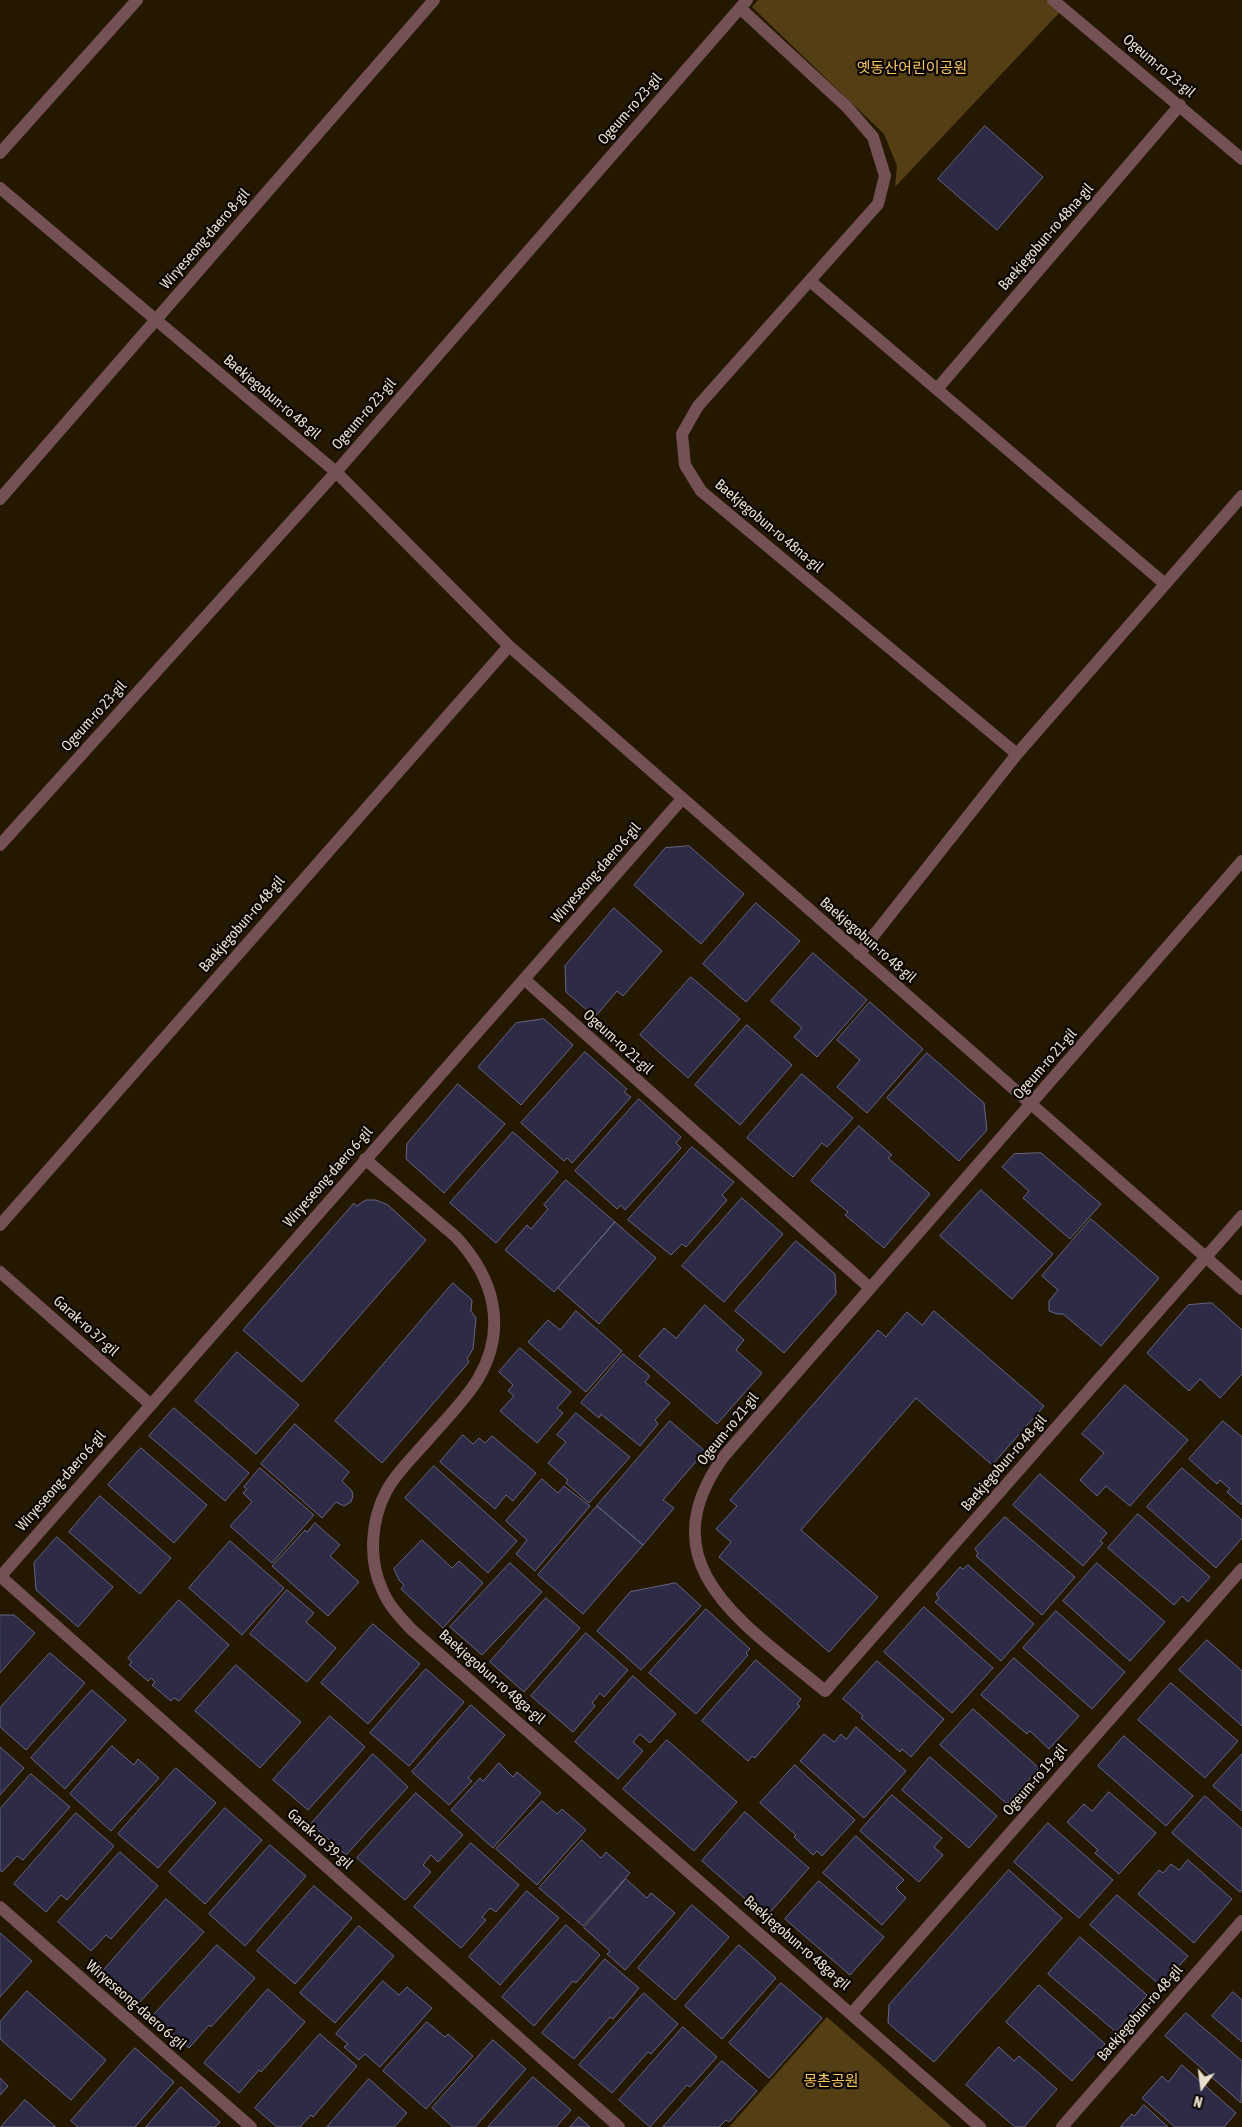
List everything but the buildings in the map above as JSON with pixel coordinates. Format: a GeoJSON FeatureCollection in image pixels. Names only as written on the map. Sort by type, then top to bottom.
{"type":"FeatureCollection","features":[{"type":"Feature","properties":{"kind":"street"},"geometry":{"type":"LineString","coordinates":[[0,153],[137,0]]}},
{"type":"Feature","properties":{"kind":"street","name":"Wiryeseong-daero 8-gil"},"geometry":{"type":"LineString","coordinates":[[0,499],[434,0]]}},
{"type":"Feature","properties":{"kind":"street","name":"Ogeum-ro 23-gil"},"geometry":{"type":"LineString","coordinates":[[1053,0],[1242,159]]}},
{"type":"Feature","properties":{"kind":"street","name":"Ogeum-ro 23-gil"},"geometry":{"type":"LineString","coordinates":[[0,845],[336,472],[743,4]]}},
{"type":"Feature","properties":{"kind":"street","name":"Baekjegobun-ro 48na-gil"},"geometry":{"type":"LineString","coordinates":[[743,4],[847,107],[873,137],[885,176],[878,204],[698,406],[682,434],[685,465],[701,491],[1017,754]]}},
{"type":"Feature","properties":{"kind":"street","name":"Baekjegobun-ro 48na-gil"},"geometry":{"type":"LineString","coordinates":[[937,389],[1180,105]]}},
{"type":"Feature","properties":{"kind":"street","name":"Baekjegobun-ro 48-gil"},"geometry":{"type":"LineString","coordinates":[[0,188],[336,472],[508,646],[1242,1289]]}},
{"type":"Feature","properties":{"kind":"street"},"geometry":{"type":"LineString","coordinates":[[810,281],[1165,584]]}},
{"type":"Feature","properties":{"kind":"street"},"geometry":{"type":"LineString","coordinates":[[859,954],[1017,754],[1242,496]]}},
{"type":"Feature","properties":{"kind":"street","name":"Baekjegobun-ro 48-gil"},"geometry":{"type":"LineString","coordinates":[[0,1225],[508,646]]}},
{"type":"Feature","properties":{"kind":"street","name":"Wiryeseong-daero 6-gil"},"geometry":{"type":"LineString","coordinates":[[0,1576],[682,799]]}},
{"type":"Feature","properties":{"kind":"street","name":"Ogeum-ro 21-gil"},"geometry":{"type":"LineString","coordinates":[[825,1691],[736,1615],[713,1591],[702,1571],[696,1548],[696,1511],[701,1493],[710,1474],[1242,861]]}},
{"type":"Feature","properties":{"kind":"street","name":"Ogeum-ro 21-gil"},"geometry":{"type":"LineString","coordinates":[[524,979],[870,1288]]}},
{"type":"Feature","properties":{"kind":"street","name":"Baekjegobun-ro 48ga-gil"},"geometry":{"type":"LineString","coordinates":[[365,1160],[469,1250],[483,1271],[492,1294],[494,1320],[489,1354],[478,1378],[461,1402],[400,1471],[384,1495],[374,1532],[376,1571],[382,1590],[395,1611],[411,1629],[980,2127]]}},
{"type":"Feature","properties":{"kind":"street","name":"Baekjegobun-ro 48-gil"},"geometry":{"type":"LineString","coordinates":[[825,1691],[1242,1216]]}},
{"type":"Feature","properties":{"kind":"street","name":"Garak-ro 37-gil"},"geometry":{"type":"LineString","coordinates":[[0,1272],[150,1404]]}},
{"type":"Feature","properties":{"kind":"street","name":"Ogeum-ro 19-gil"},"geometry":{"type":"LineString","coordinates":[[852,2013],[1242,1569]]}},
{"type":"Feature","properties":{"kind":"street","name":"Garak-ro 39-gil"},"geometry":{"type":"LineString","coordinates":[[0,1576],[619,2127]]}},
{"type":"Feature","properties":{"kind":"street","name":"Wiryeseong-daero 6-gil"},"geometry":{"type":"LineString","coordinates":[[0,1907],[251,2127]]}},
{"type":"Feature","properties":{"kind":"street","name":"Baekjegobun-ro 48-gil"},"geometry":{"type":"LineString","coordinates":[[1062,2127],[1242,1921]]}},
{"type":"Feature","properties":{"kind":"green space","name":"옛동산어린이공원"},"geometry":{"type":"Polygon","coordinates":[[[758,0],[1046,0],[1060,12],[895,187],[897,166],[884,134],[752,7],[758,0]]]}},
{"type":"Feature","properties":{"kind":"green space","name":"몽촌공원"},"geometry":{"type":"Polygon","coordinates":[[[827,2017],[952,2127],[729,2127],[827,2017]]]}}]}
